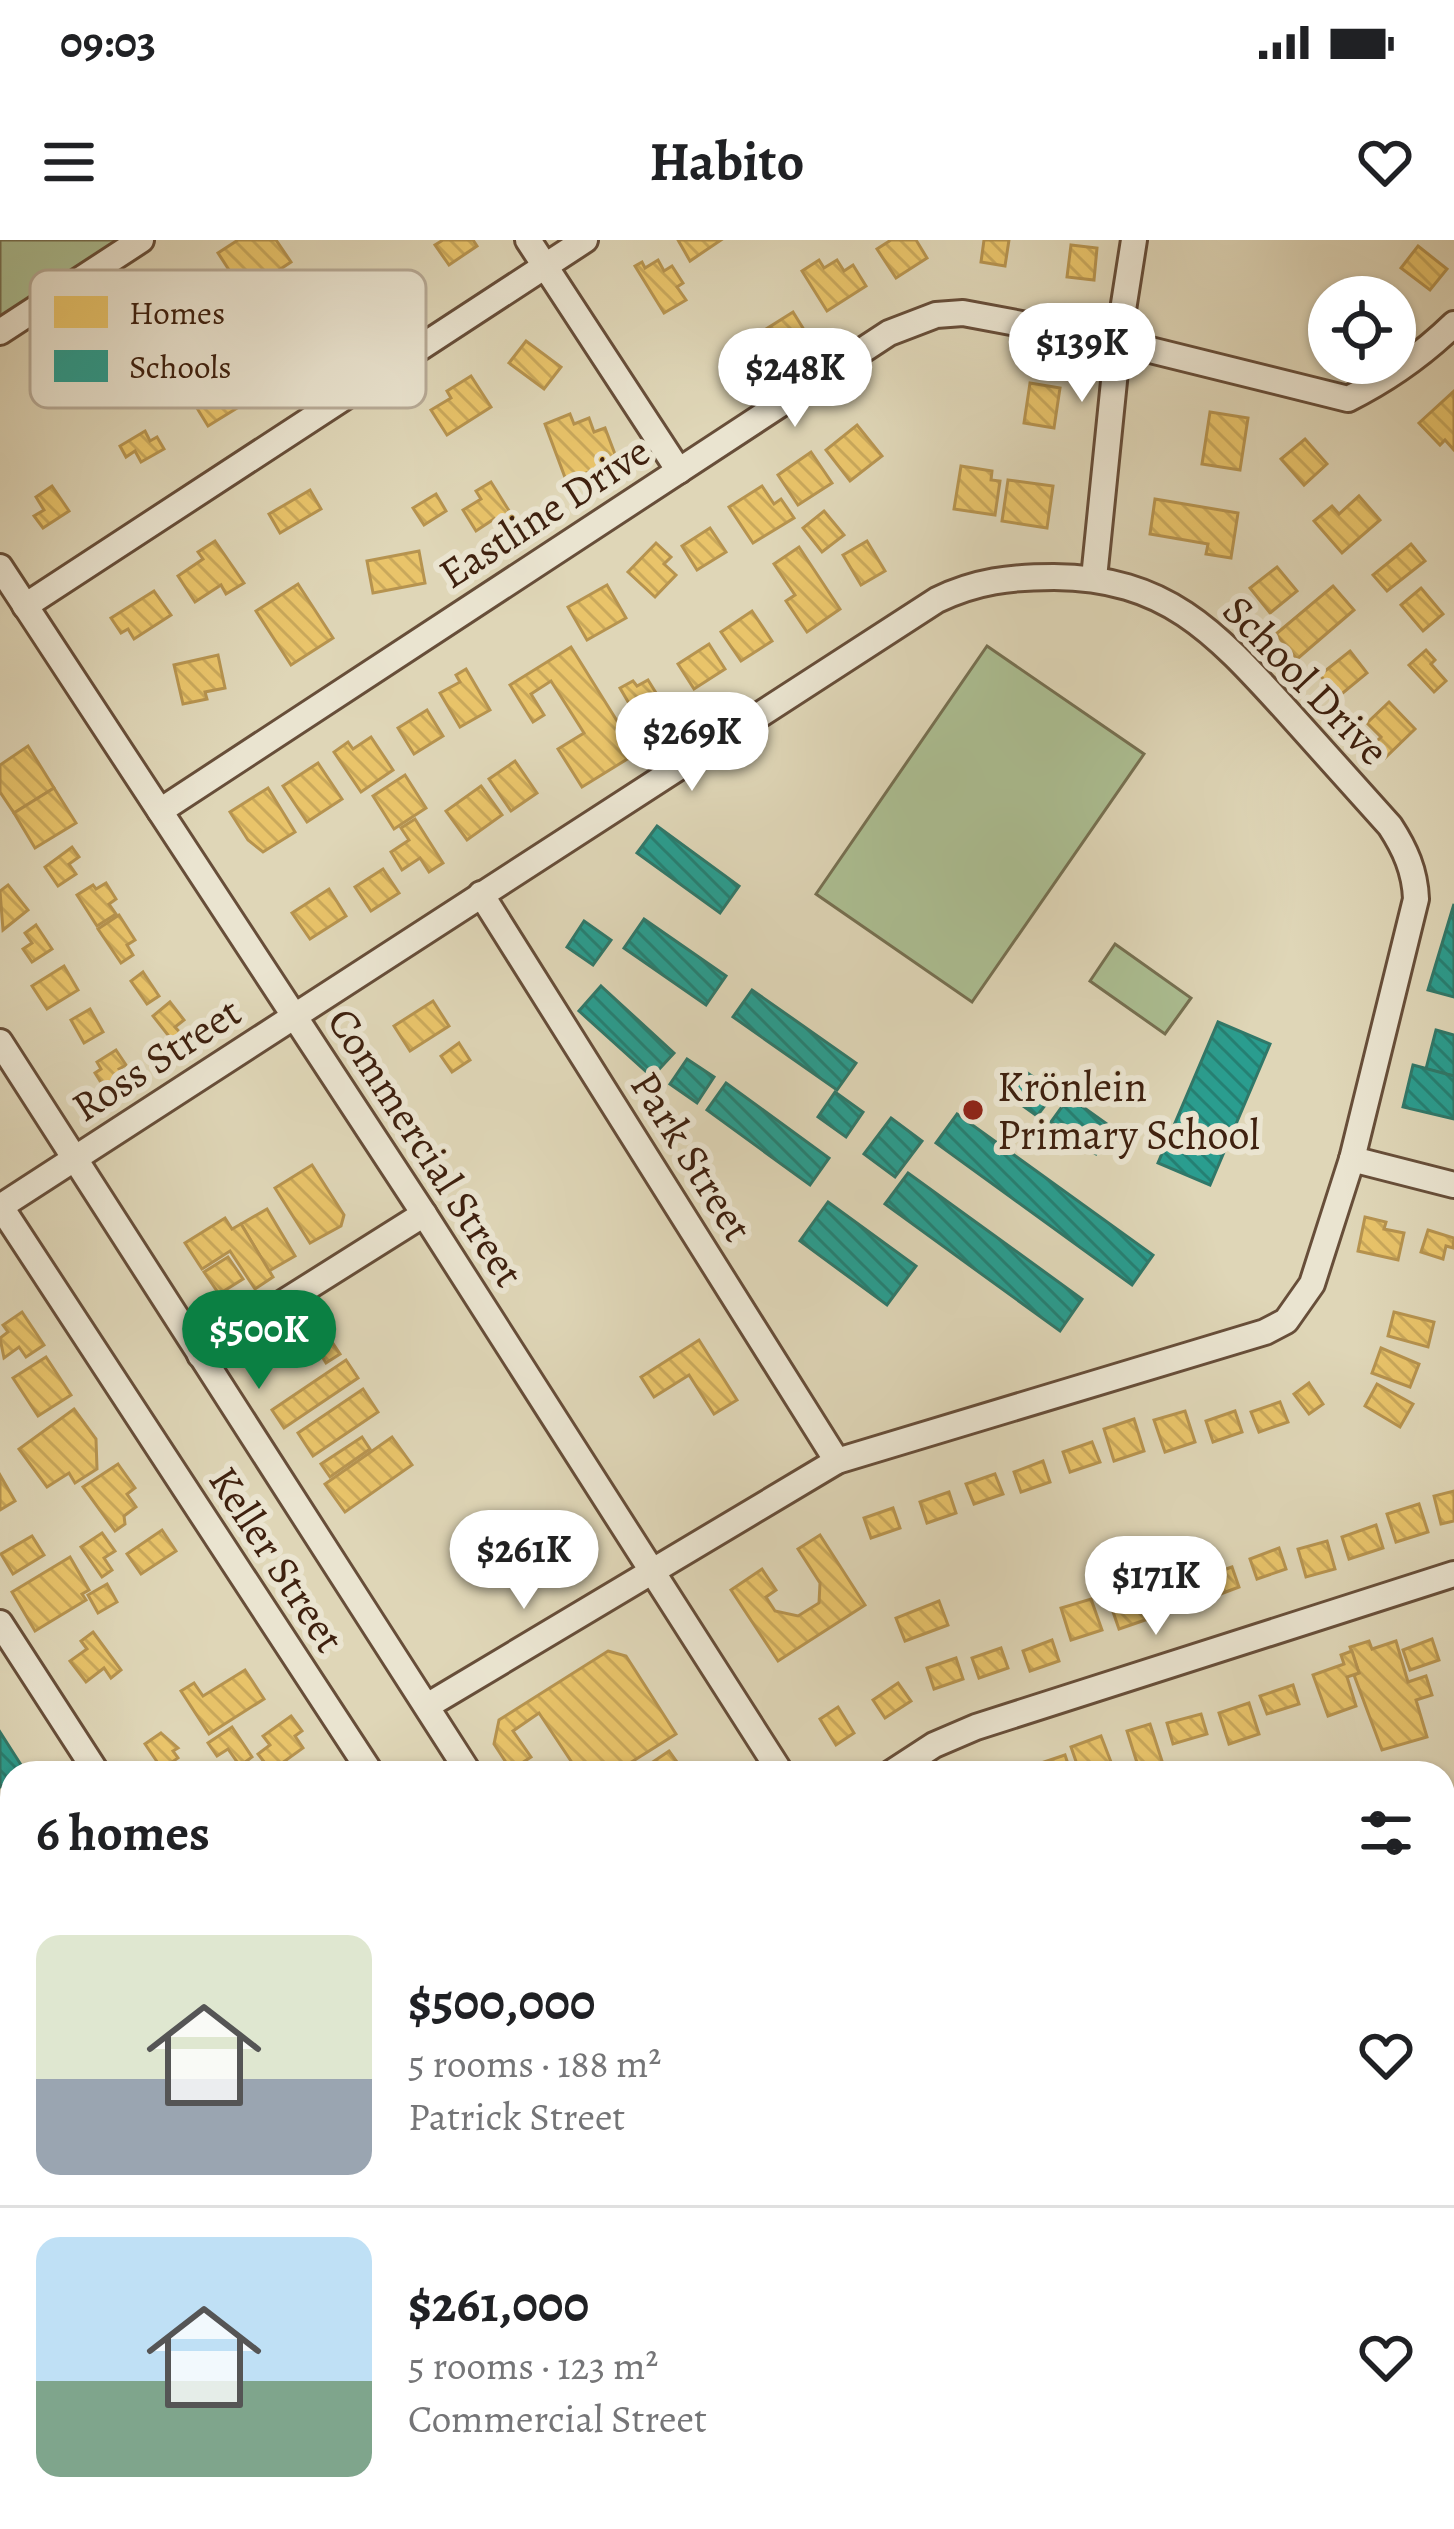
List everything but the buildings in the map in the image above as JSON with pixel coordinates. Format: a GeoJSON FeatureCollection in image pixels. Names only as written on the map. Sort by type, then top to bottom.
{"type":"FeatureCollection","features":[{"type":"Feature","properties":{"kind":"street"},"geometry":{"type":"LineString","coordinates":[[95,270],[141,240]]}},
{"type":"Feature","properties":{"kind":"street"},"geometry":{"type":"LineString","coordinates":[[528,240],[679,470]]}},
{"type":"Feature","properties":{"kind":"street"},"geometry":{"type":"LineString","coordinates":[[426,344],[585,240]]}},
{"type":"Feature","properties":{"kind":"street"},"geometry":{"type":"LineString","coordinates":[[1094,578],[1118,342],[1134,240]]}},
{"type":"Feature","properties":{"kind":"street"},"geometry":{"type":"LineString","coordinates":[[0,332],[30,312]]}},
{"type":"Feature","properties":{"kind":"street","name":"Eastline Drive"},"geometry":{"type":"LineString","coordinates":[[160,811],[889,332],[910,323],[963,314],[1118,342],[1348,400],[1423,354],[1454,324]]}},
{"type":"Feature","properties":{"kind":"street"},"geometry":{"type":"LineString","coordinates":[[25,606],[328,408]]}},
{"type":"Feature","properties":{"kind":"street","name":"Commercial Street"},"geometry":{"type":"LineString","coordinates":[[0,567],[424,1214],[773,1761]]}},
{"type":"Feature","properties":{"kind":"street","name":"School Drive"},"geometry":{"type":"LineString","coordinates":[[294,1015],[955,591],[1011,577],[1094,578],[1157,598],[1205,626],[1390,826],[1415,878],[1416,899],[1352,1159],[1312,1284],[1286,1321],[1265,1332],[837,1461],[427,1706]]}},
{"type":"Feature","properties":{"kind":"street","name":"Park Street"},"geometry":{"type":"LineString","coordinates":[[482,894],[837,1461]]}},
{"type":"Feature","properties":{"kind":"street","name":"Ross Street"},"geometry":{"type":"LineString","coordinates":[[0,1207],[294,1015]]}},
{"type":"Feature","properties":{"kind":"street"},"geometry":{"type":"LineString","coordinates":[[0,1042],[461,1761]]}},
{"type":"Feature","properties":{"kind":"street"},"geometry":{"type":"LineString","coordinates":[[1352,1159],[1454,1185]]}},
{"type":"Feature","properties":{"kind":"street","name":"Keller Street"},"geometry":{"type":"LineString","coordinates":[[0,1207],[363,1761]]}},
{"type":"Feature","properties":{"kind":"street"},"geometry":{"type":"LineString","coordinates":[[200,1355],[424,1214]]}},
{"type":"Feature","properties":{"kind":"street"},"geometry":{"type":"LineString","coordinates":[[909,1761],[976,1727],[1454,1574]]}},
{"type":"Feature","properties":{"kind":"street"},"geometry":{"type":"LineString","coordinates":[[0,1623],[89,1761]]}},
{"type":"Feature","properties":{"kind":"green space"},"geometry":{"type":"Polygon","coordinates":[[[0,240],[141,240],[95,270],[30,270],[30,312],[0,332],[0,240]]]}},
{"type":"Feature","properties":{"kind":"green space"},"geometry":{"type":"Polygon","coordinates":[[[987,646],[1144,754],[972,1002],[816,894],[987,646]]]}},
{"type":"Feature","properties":{"kind":"green space"},"geometry":{"type":"Polygon","coordinates":[[[1115,944],[1191,998],[1165,1034],[1090,981],[1115,944]]]}},
{"type":"Feature","properties":{"kind":"place","name":"Krönlein Primary School"},"geometry":{"type":"Point","coordinates":[973,1110]}}]}
